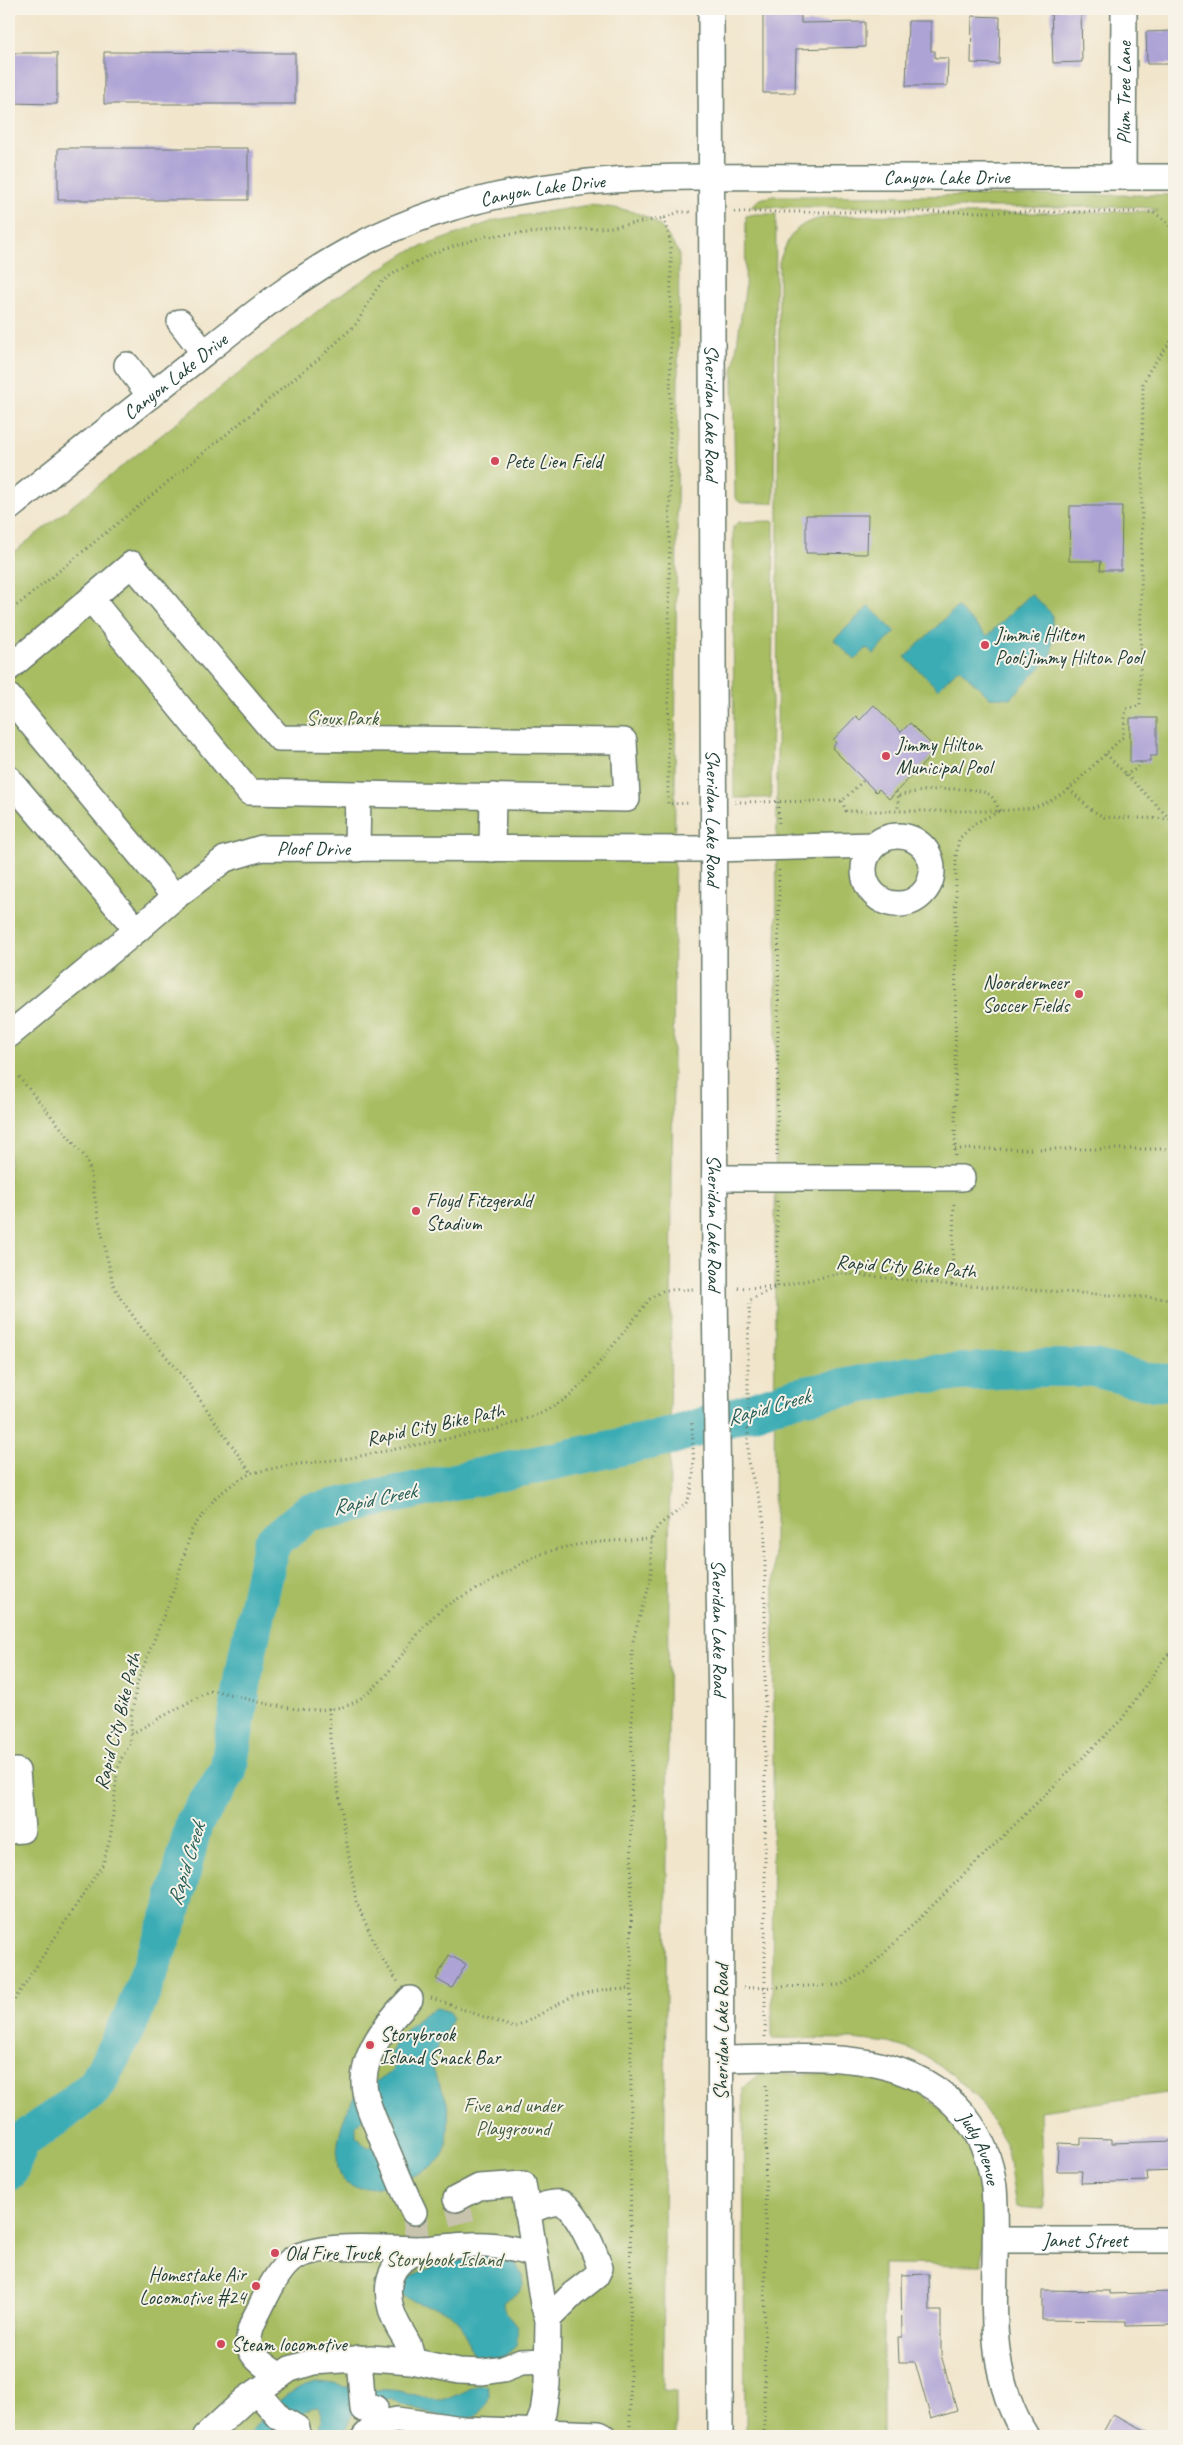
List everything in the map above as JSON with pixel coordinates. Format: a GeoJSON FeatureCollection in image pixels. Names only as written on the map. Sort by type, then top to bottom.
{"type":"FeatureCollection","features":[{"type":"Feature","properties":{"kind":"street","name":"Sheridan Lake Road"},"geometry":{"type":"LineString","coordinates":[[711,9],[710,176],[715,1289],[721,1719],[720,2436]]}},
{"type":"Feature","properties":{"kind":"street","name":"Plum Tree Lane"},"geometry":{"type":"LineString","coordinates":[[1123,176],[1124,9]]}},
{"type":"Feature","properties":{"kind":"street","name":"Canyon Lake Drive"},"geometry":{"type":"LineString","coordinates":[[9,508],[265,305],[326,263],[385,233],[434,213],[482,198],[550,185],[615,179],[710,176],[1174,177]]}},
{"type":"Feature","properties":{"kind":"street"},"geometry":{"type":"LineString","coordinates":[[180,322],[204,353]]}},
{"type":"Feature","properties":{"kind":"street"},"geometry":{"type":"LineString","coordinates":[[127,365],[150,396]]}},
{"type":"Feature","properties":{"kind":"street"},"geometry":{"type":"LineString","coordinates":[[9,668],[132,564],[279,738],[624,741],[626,798],[248,792],[91,599]]}},
{"type":"Feature","properties":{"kind":"street"},"geometry":{"type":"LineString","coordinates":[[9,697],[175,897]]}},
{"type":"Feature","properties":{"kind":"street"},"geometry":{"type":"LineString","coordinates":[[9,779],[137,930]]}},
{"type":"Feature","properties":{"kind":"street"},"geometry":{"type":"LineString","coordinates":[[357,849],[358,794]]}},
{"type":"Feature","properties":{"kind":"street"},"geometry":{"type":"LineString","coordinates":[[492,849],[493,796]]}},
{"type":"Feature","properties":{"kind":"street","name":"Ploof Drive"},"geometry":{"type":"LineString","coordinates":[[9,1035],[175,897],[225,859],[262,848],[714,849],[875,845]]}},
{"type":"Feature","properties":{"kind":"street"},"geometry":{"type":"LineString","coordinates":[[715,1178],[778,1176],[958,1178]]}},
{"type":"Feature","properties":{"kind":"street"},"geometry":{"type":"LineString","coordinates":[[9,1772],[17,1771],[22,1830],[9,1831]]}},
{"type":"Feature","properties":{"kind":"street"},"geometry":{"type":"LineString","coordinates":[[410,1999],[394,2015],[379,2039],[369,2059],[365,2085],[373,2118],[414,2212]]}},
{"type":"Feature","properties":{"kind":"street","name":"Judy Avenue"},"geometry":{"type":"LineString","coordinates":[[721,2059],[872,2062],[916,2076],[936,2088],[954,2103],[981,2141],[993,2174],[996,2240],[997,2357],[1008,2402],[1026,2436]]}},
{"type":"Feature","properties":{"kind":"street"},"geometry":{"type":"LineString","coordinates":[[456,2199],[478,2187],[523,2184],[548,2319],[547,2384],[543,2413],[535,2434]]}},
{"type":"Feature","properties":{"kind":"street"},"geometry":{"type":"LineString","coordinates":[[527,2212],[548,2203],[563,2203],[571,2208],[596,2254],[600,2268],[596,2276],[573,2294],[548,2319]]}},
{"type":"Feature","properties":{"kind":"street","name":"Janet Street"},"geometry":{"type":"LineString","coordinates":[[996,2240],[1174,2240]]}},
{"type":"Feature","properties":{"kind":"street"},"geometry":{"type":"LineString","coordinates":[[280,2376],[260,2363],[251,2352],[248,2343],[250,2329],[256,2316],[281,2272],[291,2260],[327,2250],[358,2246],[419,2249],[472,2245],[515,2248],[535,2255]]}},
{"type":"Feature","properties":{"kind":"street"},"geometry":{"type":"LineString","coordinates":[[411,2361],[410,2345],[390,2309],[388,2289],[392,2275],[399,2263],[419,2249]]}},
{"type":"Feature","properties":{"kind":"street"},"geometry":{"type":"LineString","coordinates":[[206,2436],[246,2399],[290,2369],[313,2362],[359,2358],[411,2361],[459,2371],[483,2372],[503,2369],[520,2362],[548,2361]]}},
{"type":"Feature","properties":{"kind":"street"},"geometry":{"type":"LineString","coordinates":[[359,2358],[363,2409],[375,2408]]}},
{"type":"Feature","properties":{"kind":"street"},"geometry":{"type":"LineString","coordinates":[[257,2392],[280,2418],[297,2428]]}},
{"type":"Feature","properties":{"kind":"street"},"geometry":{"type":"LineString","coordinates":[[365,2436],[377,2424],[397,2420],[463,2429],[535,2434],[599,2434],[603,2436]]}},
{"type":"Feature","properties":{"kind":"path"},"geometry":{"type":"LineString","coordinates":[[9,612],[322,356],[357,324],[375,291],[383,281],[397,271],[436,252],[486,236],[602,228],[664,218],[679,212],[1152,212],[1162,217],[1170,226],[1174,237]]}},
{"type":"Feature","properties":{"kind":"path"},"geometry":{"type":"LineString","coordinates":[[664,218],[670,242],[671,261],[668,804],[842,801],[864,780]]}},
{"type":"Feature","properties":{"kind":"path"},"geometry":{"type":"LineString","coordinates":[[842,801],[846,811],[1000,811],[1032,808],[1050,801],[1069,790],[1124,738],[1126,709],[1140,705],[1143,384],[1149,371],[1174,338]]}},
{"type":"Feature","properties":{"kind":"path"},"geometry":{"type":"LineString","coordinates":[[1106,754],[1125,776],[1169,819]]}},
{"type":"Feature","properties":{"kind":"path"},"geometry":{"type":"LineString","coordinates":[[1125,776],[1141,762]]}},
{"type":"Feature","properties":{"kind":"path"},"geometry":{"type":"LineString","coordinates":[[898,796],[912,791],[980,790],[991,795],[1000,811]]}},
{"type":"Feature","properties":{"kind":"path"},"geometry":{"type":"LineString","coordinates":[[1069,790],[1090,809],[1104,817],[1174,819]]}},
{"type":"Feature","properties":{"kind":"path"},"geometry":{"type":"LineString","coordinates":[[896,792],[898,796],[898,811]]}},
{"type":"Feature","properties":{"kind":"path"},"geometry":{"type":"LineString","coordinates":[[764,2436],[766,2059],[765,1533],[762,1509],[748,1462],[748,1344],[750,1300],[777,1287],[780,847],[778,802]]}},
{"type":"Feature","properties":{"kind":"path"},"geometry":{"type":"LineString","coordinates":[[952,1285],[958,1178],[955,1149],[956,856],[959,839],[974,823],[1000,811]]}},
{"type":"Feature","properties":{"kind":"path"},"geometry":{"type":"LineString","coordinates":[[19,1077],[86,1157],[113,1284],[121,1299],[141,1327],[187,1381],[251,1473]]}},
{"type":"Feature","properties":{"kind":"path"},"geometry":{"type":"LineString","coordinates":[[955,1149],[1174,1149]]}},
{"type":"Feature","properties":{"kind":"path","name":"Rapid City Bike Path"},"geometry":{"type":"LineString","coordinates":[[9,2008],[103,1864],[111,1834],[117,1772],[120,1761],[130,1744],[137,1683],[174,1590],[192,1529],[216,1497],[234,1483],[251,1473],[282,1466],[350,1458],[497,1429],[542,1413],[569,1397],[584,1382],[650,1299],[664,1290],[777,1287],[820,1276],[841,1273],[952,1285],[1174,1299]]}},
{"type":"Feature","properties":{"kind":"path"},"geometry":{"type":"LineString","coordinates":[[630,2436],[632,1647],[634,1630],[651,1575],[652,1539],[655,1530],[685,1504],[690,1495],[692,1479]]}},
{"type":"Feature","properties":{"kind":"path"},"geometry":{"type":"LineString","coordinates":[[131,1734],[209,1691],[217,1691],[270,1704],[315,1710],[350,1704],[370,1690],[438,1612],[528,1561],[561,1548],[602,1542],[652,1539]]}},
{"type":"Feature","properties":{"kind":"path"},"geometry":{"type":"LineString","coordinates":[[743,1988],[841,1985],[864,1972],[1122,1719],[1166,1656],[1174,1650]]}},
{"type":"Feature","properties":{"kind":"path"},"geometry":{"type":"LineString","coordinates":[[328,1708],[330,1738],[356,1901],[379,1954],[410,1999],[429,1997],[453,2004],[478,2016],[514,2028],[573,1996],[601,1990],[631,1989]]}},
{"type":"Feature","properties":{"kind":"green space"},"geometry":{"type":"Polygon","coordinates":[[[1174,195],[1174,2092],[1040,2111],[1044,2209],[1016,2207],[1006,2143],[977,2097],[953,2075],[918,2052],[889,2043],[852,2039],[772,2038],[779,262],[792,234],[798,228],[812,221],[834,216],[1158,211],[1150,208],[1131,207],[750,207],[760,199],[772,196],[1174,195]]]}},
{"type":"Feature","properties":{"kind":"green space","name":"Sioux Park"},"geometry":{"type":"Polygon","coordinates":[[[590,205],[627,210],[645,216],[661,227],[679,253],[663,2390],[676,2391],[676,2436],[9,2436],[9,556],[329,302],[407,252],[496,220],[590,205]]]}},
{"type":"Feature","properties":{"kind":"green space"},"geometry":{"type":"Polygon","coordinates":[[[776,214],[774,503],[741,503],[735,498],[733,371],[745,290],[746,216],[776,214]]]}},
{"type":"Feature","properties":{"kind":"green space"},"geometry":{"type":"Polygon","coordinates":[[[774,521],[771,798],[734,798],[733,527],[739,522],[774,521]]]}},
{"type":"Feature","properties":{"kind":"green space"},"geometry":{"type":"Polygon","coordinates":[[[760,2074],[846,2075],[874,2078],[901,2085],[925,2096],[946,2114],[964,2139],[978,2167],[984,2204],[982,2265],[883,2264],[883,2436],[745,2436],[743,2088],[760,2074]]]}},
{"type":"Feature","properties":{"kind":"water","name":"Jimmie Hilton Pool;Jimmy Hilton Pool"},"geometry":{"type":"Polygon","coordinates":[[[1031,594],[1052,614],[1052,655],[1011,698],[989,697],[959,668],[938,689],[905,657],[957,607],[987,636],[1031,594]]]}},
{"type":"Feature","properties":{"kind":"water"},"geometry":{"type":"Polygon","coordinates":[[[869,606],[895,632],[874,654],[867,648],[855,660],[834,640],[869,606]]]}},
{"type":"Feature","properties":{"kind":"water"},"geometry":{"type":"Polygon","coordinates":[[[437,2008],[450,2012],[452,2018],[435,2052],[433,2064],[433,2069],[446,2099],[448,2111],[448,2136],[443,2155],[426,2170],[397,2182],[367,2188],[355,2187],[346,2183],[341,2176],[337,2155],[341,2130],[348,2109],[356,2095],[393,2070],[391,2055],[394,2045],[411,2025],[437,2008]],[[390,2113],[366,2114],[356,2126],[356,2136],[366,2147],[374,2147],[393,2137],[395,2117],[390,2113]]]}},
{"type":"Feature","properties":{"kind":"water"},"geometry":{"type":"Polygon","coordinates":[[[494,2253],[515,2262],[522,2275],[523,2285],[519,2292],[503,2302],[506,2313],[517,2328],[517,2341],[516,2346],[498,2362],[477,2361],[471,2351],[463,2327],[454,2316],[448,2312],[410,2300],[404,2296],[404,2287],[406,2282],[422,2271],[461,2259],[494,2253]]]}},
{"type":"Feature","properties":{"kind":"water"},"geometry":{"type":"Polygon","coordinates":[[[316,2382],[358,2389],[398,2391],[438,2400],[452,2397],[470,2388],[482,2385],[488,2386],[489,2395],[484,2408],[476,2416],[465,2419],[438,2416],[388,2399],[352,2414],[343,2436],[315,2436],[321,2418],[319,2407],[302,2413],[283,2436],[248,2436],[277,2403],[295,2390],[316,2382]]]}},
{"type":"Feature","properties":{"kind":"building"},"geometry":{"type":"Polygon","coordinates":[[[763,9],[801,9],[801,23],[865,22],[865,47],[796,49],[795,93],[763,93],[763,9]]]}},
{"type":"Feature","properties":{"kind":"building"},"geometry":{"type":"Polygon","coordinates":[[[1051,9],[1081,9],[1082,62],[1053,63],[1051,9]]]}},
{"type":"Feature","properties":{"kind":"building"},"geometry":{"type":"Polygon","coordinates":[[[972,16],[1000,17],[999,64],[971,63],[972,16]]]}},
{"type":"Feature","properties":{"kind":"building"},"geometry":{"type":"Polygon","coordinates":[[[908,21],[931,21],[931,51],[935,51],[935,58],[948,58],[947,86],[906,86],[908,21]]]}},
{"type":"Feature","properties":{"kind":"building"},"geometry":{"type":"Polygon","coordinates":[[[1174,31],[1174,64],[1147,64],[1146,32],[1174,31]]]}},
{"type":"Feature","properties":{"kind":"building"},"geometry":{"type":"Polygon","coordinates":[[[104,52],[295,53],[295,104],[104,104],[104,52]]]}},
{"type":"Feature","properties":{"kind":"building"},"geometry":{"type":"Polygon","coordinates":[[[9,53],[57,53],[57,104],[9,103],[9,53]]]}},
{"type":"Feature","properties":{"kind":"building"},"geometry":{"type":"Polygon","coordinates":[[[58,148],[248,148],[248,200],[58,200],[58,148]]]}},
{"type":"Feature","properties":{"kind":"building"},"geometry":{"type":"Polygon","coordinates":[[[1070,506],[1122,506],[1121,570],[1100,570],[1101,561],[1069,561],[1070,506]]]}},
{"type":"Feature","properties":{"kind":"building"},"geometry":{"type":"Polygon","coordinates":[[[806,515],[868,515],[867,554],[806,553],[806,515]]]}},
{"type":"Feature","properties":{"kind":"building","name":"Jimmy Hilton Municipal Pool"},"geometry":{"type":"Polygon","coordinates":[[[874,705],[901,732],[910,723],[937,750],[889,799],[879,789],[876,792],[832,748],[836,743],[833,740],[856,716],[860,720],[874,705]]]}},
{"type":"Feature","properties":{"kind":"building"},"geometry":{"type":"Polygon","coordinates":[[[1130,718],[1157,718],[1157,756],[1150,756],[1150,762],[1130,762],[1130,718]]]}},
{"type":"Feature","properties":{"kind":"building"},"geometry":{"type":"Polygon","coordinates":[[[449,1955],[466,1964],[452,1988],[436,1979],[449,1955]]]}},
{"type":"Feature","properties":{"kind":"building"},"geometry":{"type":"Polygon","coordinates":[[[1081,2138],[1112,2139],[1112,2143],[1174,2141],[1174,2171],[1147,2172],[1148,2181],[1081,2183],[1082,2171],[1057,2171],[1058,2143],[1081,2144],[1081,2138]]]}},
{"type":"Feature","properties":{"kind":"building"},"geometry":{"type":"Polygon","coordinates":[[[929,2274],[930,2311],[941,2311],[941,2355],[957,2411],[931,2419],[915,2362],[899,2362],[898,2337],[902,2337],[901,2275],[929,2274]]]}},
{"type":"Feature","properties":{"kind":"building"},"geometry":{"type":"Polygon","coordinates":[[[1042,2290],[1110,2291],[1110,2294],[1174,2292],[1174,2325],[1126,2326],[1126,2321],[1042,2320],[1042,2290]]]}},
{"type":"Feature","properties":{"kind":"building"},"geometry":{"type":"Polygon","coordinates":[[[1113,2414],[1157,2436],[1101,2436],[1113,2414]]]}},
{"type":"Feature","properties":{"kind":"waterway","name":"Rapid Creek"},"geometry":{"type":"LineString","coordinates":[[9,2172],[21,2141],[58,2116],[96,2086],[132,2017],[172,1912],[194,1823],[228,1771],[247,1656],[271,1544],[308,1513],[672,1436],[795,1397],[910,1375],[1036,1368],[1093,1368],[1150,1382],[1174,1383]]}},
{"type":"Feature","properties":{"kind":"tunnel"},"geometry":{"type":"LineString","coordinates":[[456,2199],[468,2245]]}},
{"type":"Feature","properties":{"kind":"tunnel"},"geometry":{"type":"LineString","coordinates":[[414,2212],[419,2249]]}},
{"type":"Feature","properties":{"kind":"place","name":"Pete Lien Field"},"geometry":{"type":"Point","coordinates":[495,461]}},
{"type":"Feature","properties":{"kind":"place","name":"Jimmie Hilton Pool;Jimmy Hilton Pool"},"geometry":{"type":"Point","coordinates":[985,645]}},
{"type":"Feature","properties":{"kind":"place","name":"Jimmy Hilton Municipal Pool"},"geometry":{"type":"Point","coordinates":[886,756]}},
{"type":"Feature","properties":{"kind":"place","name":"Noordermeer Soccer Fields"},"geometry":{"type":"Point","coordinates":[1079,994]}},
{"type":"Feature","properties":{"kind":"place","name":"Floyd Fitzgerald Stadium"},"geometry":{"type":"Point","coordinates":[416,1211]}},
{"type":"Feature","properties":{"kind":"place","name":"Storybrook Island Snack Bar"},"geometry":{"type":"Point","coordinates":[370,2045]}},
{"type":"Feature","properties":{"kind":"place","name":"Old Fire Truck"},"geometry":{"type":"Point","coordinates":[275,2253]}},
{"type":"Feature","properties":{"kind":"place","name":"Homestake Air Locomotive #24"},"geometry":{"type":"Point","coordinates":[256,2286]}},
{"type":"Feature","properties":{"kind":"place","name":"Steam locomotive"},"geometry":{"type":"Point","coordinates":[221,2344]}},
{"type":"Feature","properties":{"kind":"park label","name":"Five and under Playground"},"geometry":{"type":"Point","coordinates":[513,2116]}},
{"type":"Feature","properties":{"kind":"park label","name":"Storybook Island"},"geometry":{"type":"Point","coordinates":[444,2259]}}]}
